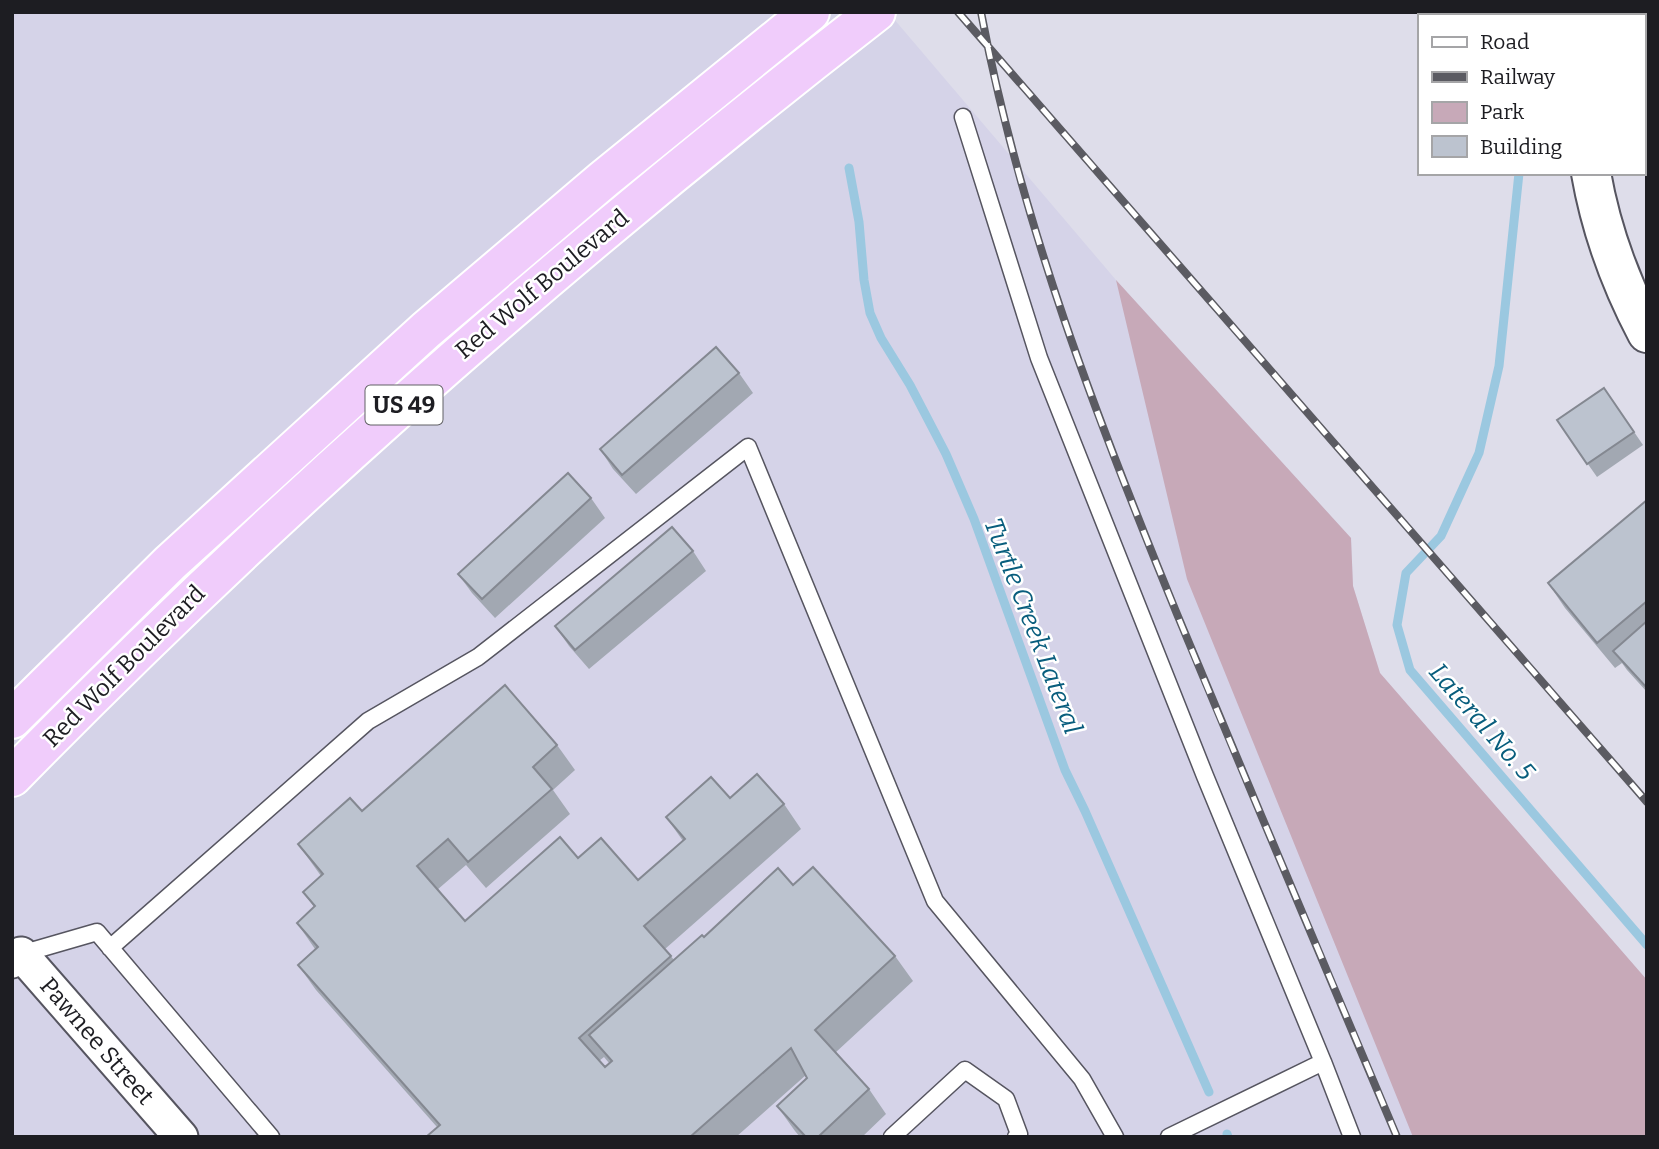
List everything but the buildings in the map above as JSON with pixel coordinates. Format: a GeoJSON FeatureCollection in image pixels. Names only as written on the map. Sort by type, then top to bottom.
{"type":"FeatureCollection","features":[{"type":"Feature","properties":{"kind":"highway","name":"Red Wolf Boulevard"},"geometry":{"type":"LineString","coordinates":[[12,719],[170,564],[426,330],[604,179],[810,12]]}},
{"type":"Feature","properties":{"kind":"highway","name":"Red Wolf Boulevard"},"geometry":{"type":"LineString","coordinates":[[12,777],[202,589],[458,355],[636,204],[876,12]]}},
{"type":"Feature","properties":{"kind":"street"},"geometry":{"type":"LineString","coordinates":[[1591,175],[1597,206],[1615,264],[1647,333]]}},
{"type":"Feature","properties":{"kind":"street","name":"Pawnee Street"},"geometry":{"type":"LineString","coordinates":[[16,957],[181,1137]]}},
{"type":"Feature","properties":{"kind":"lane"},"geometry":{"type":"LineString","coordinates":[[963,117],[1039,358],[1352,1137]]}},
{"type":"Feature","properties":{"kind":"lane"},"geometry":{"type":"LineString","coordinates":[[110,948],[368,721],[478,657],[748,447],[935,901],[1082,1079],[1115,1137]]}},
{"type":"Feature","properties":{"kind":"lane"},"geometry":{"type":"LineString","coordinates":[[16,957],[97,932],[271,1137]]}},
{"type":"Feature","properties":{"kind":"lane"},"geometry":{"type":"LineString","coordinates":[[1170,1137],[1323,1062]]}},
{"type":"Feature","properties":{"kind":"lane"},"geometry":{"type":"LineString","coordinates":[[892,1137],[965,1070],[1006,1099],[1019,1134],[1016,1137]]}},
{"type":"Feature","properties":{"kind":"shaded area"},"geometry":{"type":"Polygon","coordinates":[[[12,12],[888,12],[1116,280],[1351,538],[1353,586],[1380,673],[1647,980],[1647,1137],[12,1137],[12,12]]]}},
{"type":"Feature","properties":{"kind":"green space"},"geometry":{"type":"Polygon","coordinates":[[[1116,280],[1351,538],[1353,586],[1380,673],[1647,980],[1647,1137],[1413,1137],[1187,579],[1116,280]]]}},
{"type":"Feature","properties":{"kind":"waterway","name":"Turtle Creek Lateral"},"geometry":{"type":"LineString","coordinates":[[849,168],[859,222],[870,313],[881,338],[910,385],[946,454],[974,519],[1065,770],[1209,1092]]}},
{"type":"Feature","properties":{"kind":"waterway","name":"Lateral No. 5"},"geometry":{"type":"LineString","coordinates":[[1519,175],[1499,366],[1479,453],[1441,536],[1406,573],[1397,625],[1410,670],[1647,945]]}},
{"type":"Feature","properties":{"kind":"railway"},"geometry":{"type":"LineString","coordinates":[[958,12],[1647,802]]}},
{"type":"Feature","properties":{"kind":"railway"},"geometry":{"type":"LineString","coordinates":[[981,12],[997,90],[1017,166],[1039,242],[1090,393],[1231,745],[1397,1137]]}}]}
